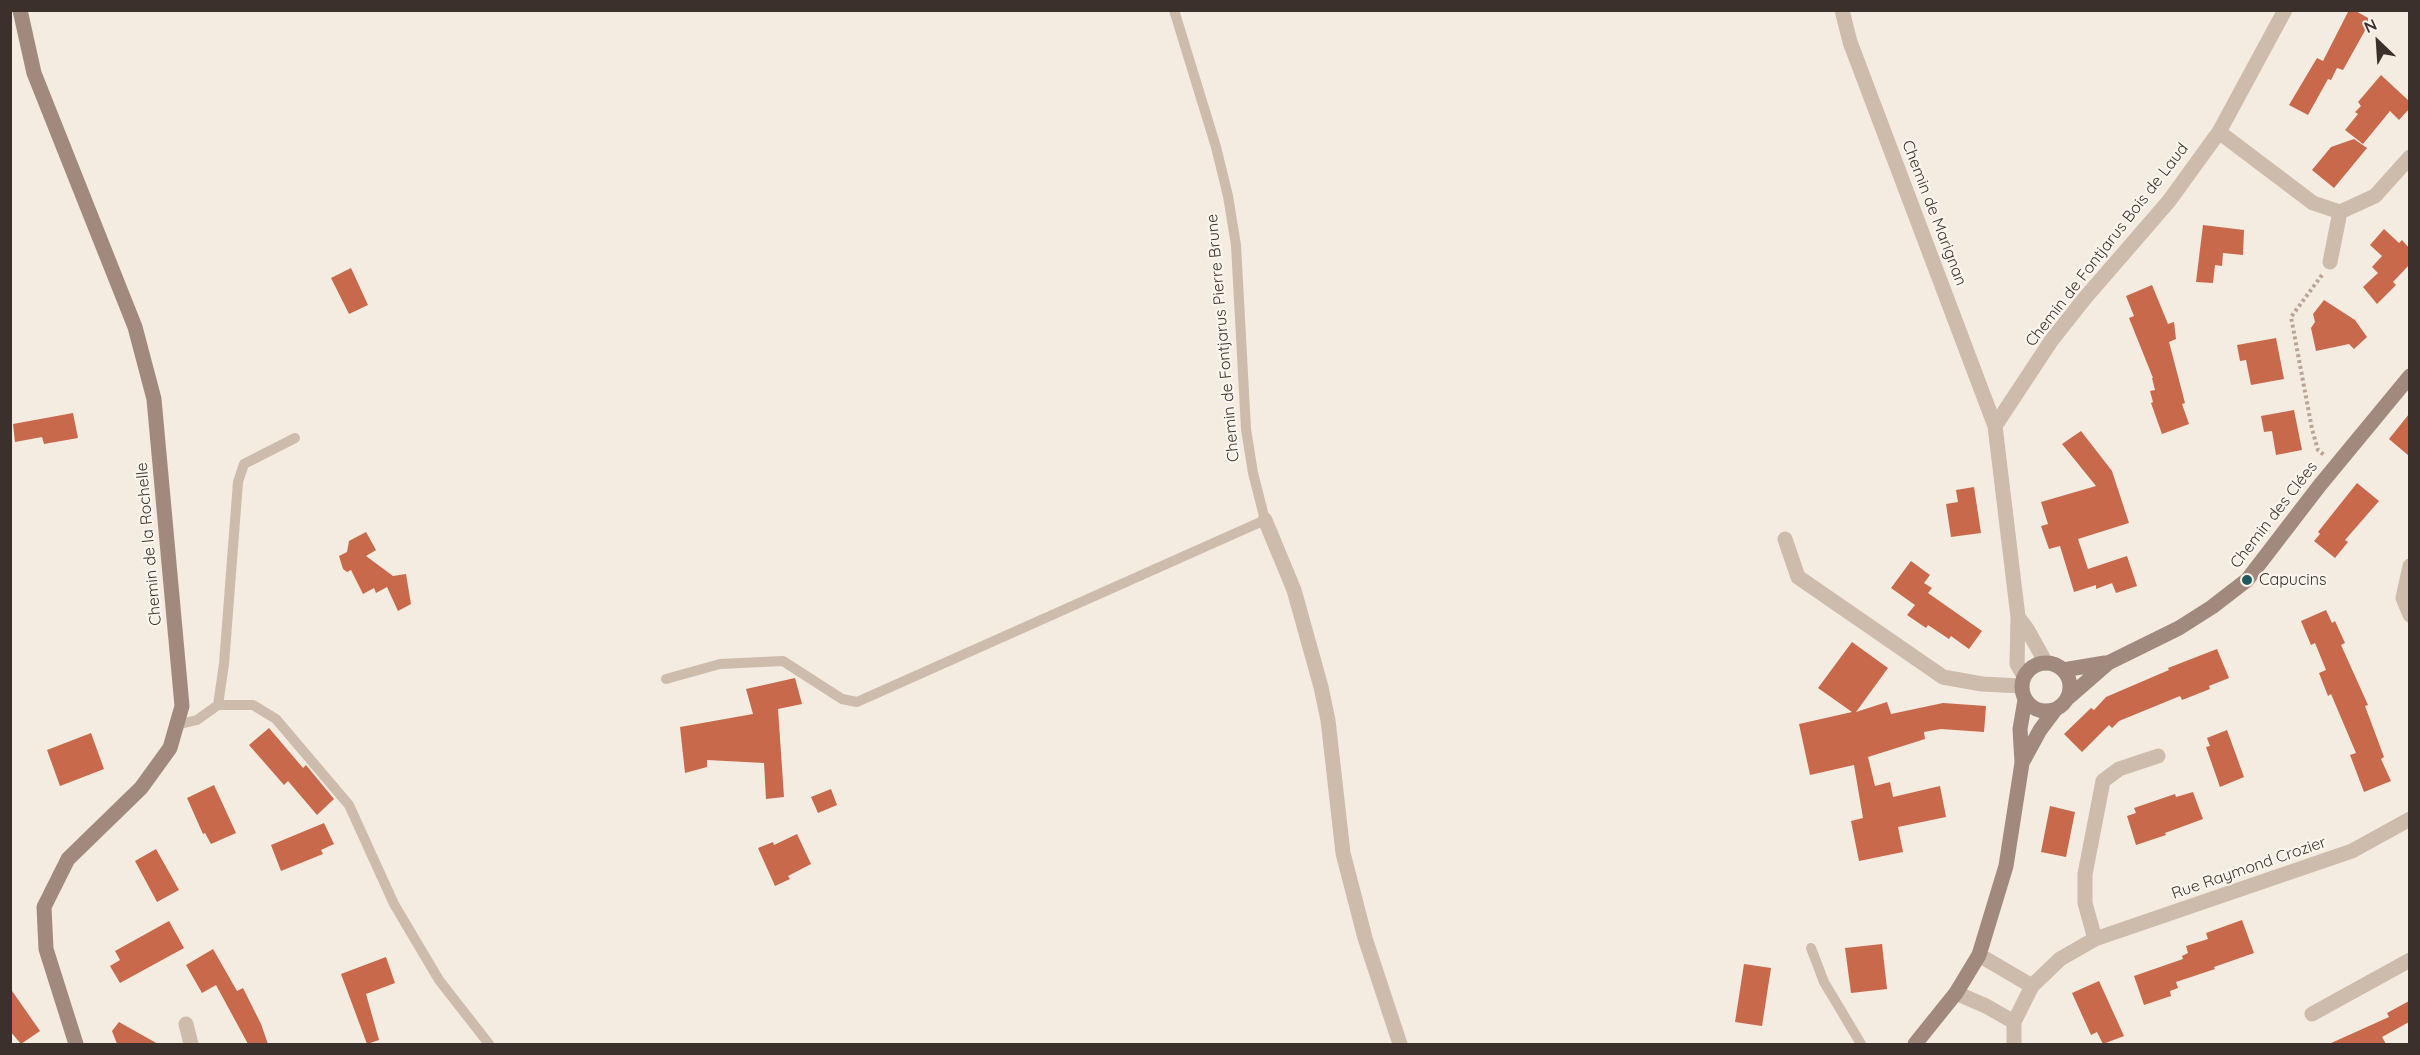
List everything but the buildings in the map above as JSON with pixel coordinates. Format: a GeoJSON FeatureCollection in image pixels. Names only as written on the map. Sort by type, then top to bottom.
{"type":"FeatureCollection","features":[{"type":"Feature","properties":{"kind":"street","name":"Chemin de la Rochelle"},"geometry":{"type":"LineString","coordinates":[[20,10],[34,73],[135,327],[154,399],[182,706],[170,748],[141,788],[68,859],[44,907],[46,949],[76,1044]]}},
{"type":"Feature","properties":{"kind":"street","name":"Chemin de Marignan"},"geometry":{"type":"LineString","coordinates":[[1842,10],[1850,42],[1995,426]]}},
{"type":"Feature","properties":{"kind":"street","name":"Chemin de Fontjarus Bois de Laud"},"geometry":{"type":"LineString","coordinates":[[1995,426],[2051,341],[2169,201],[2219,132],[2285,10]]}},
{"type":"Feature","properties":{"kind":"street"},"geometry":{"type":"LineString","coordinates":[[2219,132],[2313,203],[2340,213],[2375,196],[2409,158]]}},
{"type":"Feature","properties":{"kind":"street"},"geometry":{"type":"LineString","coordinates":[[2330,262],[2340,213]]}},
{"type":"Feature","properties":{"kind":"street","name":"Chemin des Clées"},"geometry":{"type":"LineString","coordinates":[[2069,697],[2108,663],[2179,628],[2212,608],[2247,580],[2409,376]]}},
{"type":"Feature","properties":{"kind":"street"},"geometry":{"type":"LineString","coordinates":[[1915,1044],[1956,993],[1979,954],[2006,866],[2022,763],[2020,729],[2023,687],[2036,665],[2046,663],[2055,664],[2063,670],[2069,677],[2071,687],[2069,697],[2063,705],[2045,712],[2036,710],[2023,687],[2017,664],[2018,617],[1995,426]]}},
{"type":"Feature","properties":{"kind":"street","name":"Chemin de Fontjarus Pierre Brune"},"geometry":{"type":"LineString","coordinates":[[1265,520],[1294,590],[1321,687],[1328,720],[1346,864],[1365,938],[1400,1044]]}},
{"type":"Feature","properties":{"kind":"street"},"geometry":{"type":"LineString","coordinates":[[1785,539],[1798,577],[1943,677],[1982,684],[2023,687]]}},
{"type":"Feature","properties":{"kind":"street"},"geometry":{"type":"LineString","coordinates":[[2409,566],[2403,598],[2409,615]]}},
{"type":"Feature","properties":{"kind":"street"},"geometry":{"type":"LineString","coordinates":[[2018,617],[2046,663]]}},
{"type":"Feature","properties":{"kind":"street","name":"Chemin des Clées"},"geometry":{"type":"LineString","coordinates":[[2063,670],[2108,663]]}},
{"type":"Feature","properties":{"kind":"street"},"geometry":{"type":"LineString","coordinates":[[2022,763],[2040,730],[2055,710]]}},
{"type":"Feature","properties":{"kind":"street"},"geometry":{"type":"LineString","coordinates":[[2094,939],[2085,903],[2085,874],[2103,781],[2119,769],[2158,756]]}},
{"type":"Feature","properties":{"kind":"street","name":"Rue Raymond Crozier"},"geometry":{"type":"LineString","coordinates":[[2014,1022],[2032,986],[2060,959],[2094,939],[2352,851],[2409,819]]}},
{"type":"Feature","properties":{"kind":"street"},"geometry":{"type":"LineString","coordinates":[[1979,954],[2032,986]]}},
{"type":"Feature","properties":{"kind":"street"},"geometry":{"type":"LineString","coordinates":[[2312,1014],[2409,960]]}},
{"type":"Feature","properties":{"kind":"street"},"geometry":{"type":"LineString","coordinates":[[1956,993],[2014,1022],[2014,1044]]}},
{"type":"Feature","properties":{"kind":"street"},"geometry":{"type":"LineString","coordinates":[[186,1024],[191,1044]]}},
{"type":"Feature","properties":{"kind":"lane","name":"Chemin de Fontjarus Pierre Brune"},"geometry":{"type":"LineString","coordinates":[[1174,10],[1216,147],[1228,196],[1237,255],[1246,429],[1253,473],[1265,520]]}},
{"type":"Feature","properties":{"kind":"lane"},"geometry":{"type":"LineString","coordinates":[[218,705],[224,664],[238,482],[244,464],[295,438]]}},
{"type":"Feature","properties":{"kind":"lane"},"geometry":{"type":"LineString","coordinates":[[666,679],[720,664],[783,661],[842,699],[857,702],[1265,520]]}},
{"type":"Feature","properties":{"kind":"lane"},"geometry":{"type":"LineString","coordinates":[[176,725],[197,720],[218,705],[253,705],[276,719],[349,805],[394,904],[439,980],[489,1044]]}},
{"type":"Feature","properties":{"kind":"lane"},"geometry":{"type":"LineString","coordinates":[[1811,948],[1824,982],[1861,1044]]}},
{"type":"Feature","properties":{"kind":"path"},"geometry":{"type":"LineString","coordinates":[[2330,262],[2291,317],[2318,450],[2337,465]]}},
{"type":"Feature","properties":{"kind":"place","name":"Capucins"},"geometry":{"type":"Point","coordinates":[2247,580]}}]}
